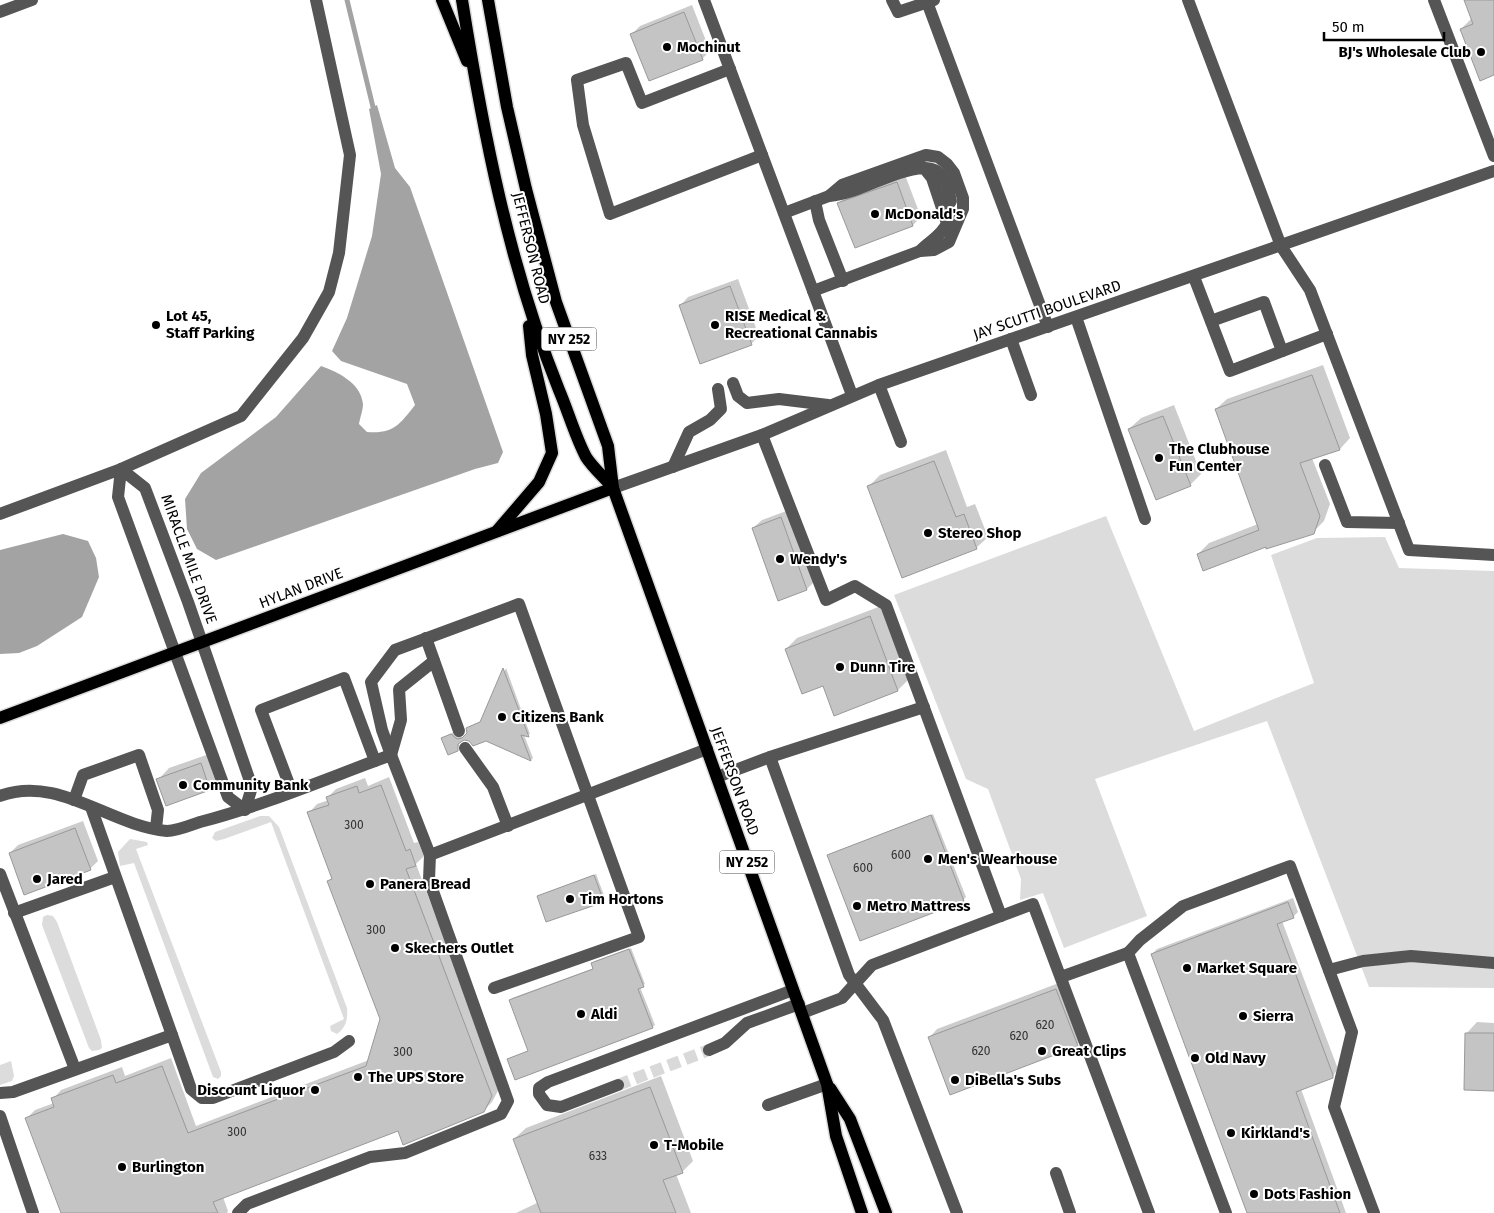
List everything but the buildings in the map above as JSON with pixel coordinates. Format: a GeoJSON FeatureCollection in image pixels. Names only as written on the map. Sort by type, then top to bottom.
{"type":"FeatureCollection","features":[{"type":"Feature","properties":{"kind":"main road"},"geometry":{"type":"LineString","coordinates":[[442,0],[475,80]]}},
{"type":"Feature","properties":{"kind":"main road","name":"JEFFERSON ROAD"},"geometry":{"type":"LineString","coordinates":[[462,0],[475,80],[514,254],[537,334],[587,457],[613,488]]}},
{"type":"Feature","properties":{"kind":"main road","name":"JEFFERSON ROAD"},"geometry":{"type":"LineString","coordinates":[[489,2],[526,189],[556,302],[608,446],[613,488],[827,1084],[836,1136],[862,1213]]}},
{"type":"Feature","properties":{"kind":"main road"},"geometry":{"type":"LineString","coordinates":[[497,532],[539,482],[552,453],[546,414],[532,355],[528,301]]}},
{"type":"Feature","properties":{"kind":"main road","name":"HYLAN DRIVE"},"geometry":{"type":"LineString","coordinates":[[0,718],[613,488]]}},
{"type":"Feature","properties":{"kind":"main road","name":"JEFFERSON ROAD"},"geometry":{"type":"LineString","coordinates":[[827,1084],[850,1119],[886,1213]]}},
{"type":"Feature","properties":{"kind":"street"},"geometry":{"type":"LineString","coordinates":[[0,12],[32,0]]}},
{"type":"Feature","properties":{"kind":"street"},"geometry":{"type":"LineString","coordinates":[[0,514],[121,469],[241,416],[303,338],[329,292],[341,244],[350,155],[316,0]]}},
{"type":"Feature","properties":{"kind":"street"},"geometry":{"type":"LineString","coordinates":[[704,0],[852,395]]}},
{"type":"Feature","properties":{"kind":"street"},"geometry":{"type":"LineString","coordinates":[[892,0],[898,12],[931,1],[1048,326]]}},
{"type":"Feature","properties":{"kind":"street"},"geometry":{"type":"LineString","coordinates":[[1188,0],[1281,246],[1310,290],[1409,550],[1494,555]]}},
{"type":"Feature","properties":{"kind":"street"},"geometry":{"type":"LineString","coordinates":[[1434,0],[1494,156]]}},
{"type":"Feature","properties":{"kind":"street"},"geometry":{"type":"LineString","coordinates":[[730,70],[642,103],[626,63],[576,80],[584,125],[610,214],[762,155]]}},
{"type":"Feature","properties":{"kind":"street"},"geometry":{"type":"LineString","coordinates":[[813,291],[920,251],[934,250],[949,242],[963,209],[963,198],[954,173],[938,157],[926,155],[842,185],[829,196]]}},
{"type":"Feature","properties":{"kind":"street"},"geometry":{"type":"LineString","coordinates":[[784,213],[829,196],[846,194],[907,171],[924,168],[932,178],[947,223],[944,230],[920,251]]}},
{"type":"Feature","properties":{"kind":"street","name":"JAY SCUTTI BOULEVARD"},"geometry":{"type":"LineString","coordinates":[[613,488],[762,435],[828,405],[879,385],[1494,171]]}},
{"type":"Feature","properties":{"kind":"street"},"geometry":{"type":"LineString","coordinates":[[815,201],[819,220],[843,281]]}},
{"type":"Feature","properties":{"kind":"street"},"geometry":{"type":"LineString","coordinates":[[1194,276],[1230,371],[1327,334]]}},
{"type":"Feature","properties":{"kind":"street"},"geometry":{"type":"LineString","coordinates":[[1211,321],[1264,302],[1282,352]]}},
{"type":"Feature","properties":{"kind":"street"},"geometry":{"type":"LineString","coordinates":[[1076,317],[1145,519]]}},
{"type":"Feature","properties":{"kind":"street"},"geometry":{"type":"LineString","coordinates":[[1011,339],[1030,395]]}},
{"type":"Feature","properties":{"kind":"street"},"geometry":{"type":"LineString","coordinates":[[733,383],[738,396],[747,402],[779,399],[828,405]]}},
{"type":"Feature","properties":{"kind":"street"},"geometry":{"type":"LineString","coordinates":[[879,385],[901,442]]}},
{"type":"Feature","properties":{"kind":"street"},"geometry":{"type":"LineString","coordinates":[[673,467],[689,432],[710,420],[720,409],[718,389]]}},
{"type":"Feature","properties":{"kind":"street"},"geometry":{"type":"LineString","coordinates":[[762,435],[826,600],[855,586],[886,605],[1000,916]]}},
{"type":"Feature","properties":{"kind":"street"},"geometry":{"type":"LineString","coordinates":[[1325,465],[1347,522],[1398,523]]}},
{"type":"Feature","properties":{"kind":"street"},"geometry":{"type":"LineString","coordinates":[[121,469],[118,497],[228,797],[245,810]]}},
{"type":"Feature","properties":{"kind":"street","name":"MIRACLE MILE DRIVE"},"geometry":{"type":"LineString","coordinates":[[121,469],[145,488],[202,643],[252,786],[245,810]]}},
{"type":"Feature","properties":{"kind":"street"},"geometry":{"type":"LineString","coordinates":[[238,1213],[247,1204],[361,1160],[370,1157],[405,1153],[492,1118],[500,1114],[508,1102],[429,880],[430,855],[382,730],[371,682],[395,650],[519,604],[639,937],[494,988]]}},
{"type":"Feature","properties":{"kind":"street"},"geometry":{"type":"LineString","coordinates":[[426,638],[459,731]]}},
{"type":"Feature","properties":{"kind":"street"},"geometry":{"type":"LineString","coordinates":[[391,755],[401,720],[399,689],[434,661]]}},
{"type":"Feature","properties":{"kind":"street"},"geometry":{"type":"LineString","coordinates":[[292,792],[261,710],[344,678],[375,761]]}},
{"type":"Feature","properties":{"kind":"street"},"geometry":{"type":"LineString","coordinates":[[716,776],[924,707]]}},
{"type":"Feature","properties":{"kind":"street"},"geometry":{"type":"LineString","coordinates":[[466,748],[493,787],[508,826]]}},
{"type":"Feature","properties":{"kind":"street"},"geometry":{"type":"LineString","coordinates":[[430,855],[707,749]]}},
{"type":"Feature","properties":{"kind":"street"},"geometry":{"type":"LineString","coordinates":[[74,800],[83,775],[139,755],[158,810],[156,828]]}},
{"type":"Feature","properties":{"kind":"street"},"geometry":{"type":"LineString","coordinates":[[0,796],[13,791],[45,790],[121,820],[169,831],[245,810],[391,755]]}},
{"type":"Feature","properties":{"kind":"street"},"geometry":{"type":"LineString","coordinates":[[770,757],[849,975],[882,1020],[957,1213]]}},
{"type":"Feature","properties":{"kind":"street"},"geometry":{"type":"LineString","coordinates":[[90,807],[191,1089],[202,1098],[213,1098],[334,1052],[350,1041]]}},
{"type":"Feature","properties":{"kind":"street"},"geometry":{"type":"LineString","coordinates":[[1061,977],[1128,953],[1140,940],[1183,906],[1290,866],[1352,1032],[1334,1107],[1374,1213]]}},
{"type":"Feature","properties":{"kind":"street"},"geometry":{"type":"LineString","coordinates":[[0,874],[75,1069]]}},
{"type":"Feature","properties":{"kind":"street"},"geometry":{"type":"LineString","coordinates":[[14,913],[115,877]]}},
{"type":"Feature","properties":{"kind":"street"},"geometry":{"type":"LineString","coordinates":[[709,1050],[725,1043],[747,1023],[842,998],[872,965],[1033,904],[1149,1213]]}},
{"type":"Feature","properties":{"kind":"street"},"geometry":{"type":"LineString","coordinates":[[1128,953],[1226,1213]]}},
{"type":"Feature","properties":{"kind":"street"},"geometry":{"type":"LineString","coordinates":[[1329,970],[1362,961],[1411,956],[1494,963]]}},
{"type":"Feature","properties":{"kind":"street"},"geometry":{"type":"LineString","coordinates":[[618,1085],[561,1107],[546,1105],[539,1094],[539,1088],[548,1082],[793,990]]}},
{"type":"Feature","properties":{"kind":"street"},"geometry":{"type":"LineString","coordinates":[[0,1093],[13,1092],[172,1035]]}},
{"type":"Feature","properties":{"kind":"street"},"geometry":{"type":"LineString","coordinates":[[768,1105],[827,1084]]}},
{"type":"Feature","properties":{"kind":"street"},"geometry":{"type":"LineString","coordinates":[[0,1116],[34,1213]]}},
{"type":"Feature","properties":{"kind":"street"},"geometry":{"type":"LineString","coordinates":[[1056,1173],[1070,1213]]}},
{"type":"Feature","properties":{"kind":"shaded area"},"geometry":{"type":"Polygon","coordinates":[[[377,105],[395,168],[410,187],[503,452],[498,463],[475,469],[216,560],[197,549],[187,529],[185,499],[201,473],[276,417],[321,366],[348,379],[358,390],[363,404],[359,424],[367,432],[384,431],[396,426],[415,405],[407,384],[341,361],[332,351],[347,318],[372,236],[381,174],[369,109],[377,105]]]}},
{"type":"Feature","properties":{"kind":"shaded area"},"geometry":{"type":"Polygon","coordinates":[[[1106,516],[1194,731],[1314,683],[1271,555],[1317,538],[1385,537],[1399,568],[1494,571],[1494,988],[1369,987],[1267,721],[1095,779],[1147,916],[1064,948],[1043,893],[1020,900],[1021,879],[988,789],[966,779],[894,595],[1106,516]]]}},
{"type":"Feature","properties":{"kind":"shaded area"},"geometry":{"type":"Polygon","coordinates":[[[63,534],[88,541],[96,558],[99,577],[82,617],[37,646],[19,653],[0,654],[0,550],[63,534]]]}},
{"type":"Feature","properties":{"kind":"shaded area"},"geometry":{"type":"Polygon","coordinates":[[[260,816],[269,816],[279,827],[347,1008],[346,1023],[337,1034],[331,1031],[330,1026],[344,1019],[271,822],[224,839],[216,841],[212,838],[215,832],[260,816]]]}},
{"type":"Feature","properties":{"kind":"shaded area"},"geometry":{"type":"Polygon","coordinates":[[[130,839],[147,842],[148,845],[136,849],[221,1072],[221,1076],[218,1079],[213,1077],[134,863],[120,866],[118,852],[130,839]]]}},
{"type":"Feature","properties":{"kind":"shaded area"},"geometry":{"type":"Polygon","coordinates":[[[47,915],[53,916],[57,922],[101,1040],[102,1048],[99,1050],[92,1051],[89,1048],[42,925],[43,917],[47,915]]]}},
{"type":"Feature","properties":{"kind":"shaded area"},"geometry":{"type":"Polygon","coordinates":[[[11,1061],[14,1076],[12,1081],[0,1085],[0,1065],[11,1061]]]}},
{"type":"Feature","properties":{"kind":"waterway"},"geometry":{"type":"LineString","coordinates":[[347,0],[373,107]]}},
{"type":"Feature","properties":{"kind":"tunnel"},"geometry":{"type":"LineString","coordinates":[[618,1085],[709,1050]]}},
{"type":"Feature","properties":{"kind":"place","name":"Mochinut"},"geometry":{"type":"Point","coordinates":[667,47]}},
{"type":"Feature","properties":{"kind":"place","name":"BJ's Wholesale Club"},"geometry":{"type":"Point","coordinates":[1481,52]}},
{"type":"Feature","properties":{"kind":"place","name":"McDonald's"},"geometry":{"type":"Point","coordinates":[875,214]}},
{"type":"Feature","properties":{"kind":"place","name":"Lot 45, Staff Parking"},"geometry":{"type":"Point","coordinates":[156,325]}},
{"type":"Feature","properties":{"kind":"place","name":"RISE Medical & Recreational Cannabis"},"geometry":{"type":"Point","coordinates":[715,325]}},
{"type":"Feature","properties":{"kind":"place","name":"The Clubhouse Fun Center"},"geometry":{"type":"Point","coordinates":[1159,458]}},
{"type":"Feature","properties":{"kind":"place","name":"Stereo Shop"},"geometry":{"type":"Point","coordinates":[928,533]}},
{"type":"Feature","properties":{"kind":"place","name":"Wendy's"},"geometry":{"type":"Point","coordinates":[780,559]}},
{"type":"Feature","properties":{"kind":"place","name":"Dunn Tire"},"geometry":{"type":"Point","coordinates":[840,667]}},
{"type":"Feature","properties":{"kind":"place","name":"Citizens Bank"},"geometry":{"type":"Point","coordinates":[502,717]}},
{"type":"Feature","properties":{"kind":"place","name":"Community Bank"},"geometry":{"type":"Point","coordinates":[183,785]}},
{"type":"Feature","properties":{"kind":"place","name":"Men's Wearhouse"},"geometry":{"type":"Point","coordinates":[928,859]}},
{"type":"Feature","properties":{"kind":"place","name":"Jared"},"geometry":{"type":"Point","coordinates":[37,879]}},
{"type":"Feature","properties":{"kind":"place","name":"Panera Bread"},"geometry":{"type":"Point","coordinates":[370,884]}},
{"type":"Feature","properties":{"kind":"place","name":"Tim Hortons"},"geometry":{"type":"Point","coordinates":[570,899]}},
{"type":"Feature","properties":{"kind":"place","name":"Metro Mattress"},"geometry":{"type":"Point","coordinates":[857,906]}},
{"type":"Feature","properties":{"kind":"place","name":"Skechers Outlet"},"geometry":{"type":"Point","coordinates":[395,948]}},
{"type":"Feature","properties":{"kind":"place","name":"Market Square"},"geometry":{"type":"Point","coordinates":[1187,968]}},
{"type":"Feature","properties":{"kind":"place","name":"Aldi"},"geometry":{"type":"Point","coordinates":[581,1014]}},
{"type":"Feature","properties":{"kind":"place","name":"Sierra"},"geometry":{"type":"Point","coordinates":[1243,1016]}},
{"type":"Feature","properties":{"kind":"place","name":"Great Clips"},"geometry":{"type":"Point","coordinates":[1042,1051]}},
{"type":"Feature","properties":{"kind":"place","name":"Old Navy"},"geometry":{"type":"Point","coordinates":[1195,1058]}},
{"type":"Feature","properties":{"kind":"place","name":"The UPS Store"},"geometry":{"type":"Point","coordinates":[358,1077]}},
{"type":"Feature","properties":{"kind":"place","name":"DiBella's Subs"},"geometry":{"type":"Point","coordinates":[955,1080]}},
{"type":"Feature","properties":{"kind":"place","name":"Discount Liquor"},"geometry":{"type":"Point","coordinates":[315,1090]}},
{"type":"Feature","properties":{"kind":"place","name":"Kirkland's"},"geometry":{"type":"Point","coordinates":[1231,1133]}},
{"type":"Feature","properties":{"kind":"place","name":"T-Mobile"},"geometry":{"type":"Point","coordinates":[654,1145]}},
{"type":"Feature","properties":{"kind":"place","name":"Burlington"},"geometry":{"type":"Point","coordinates":[122,1167]}},
{"type":"Feature","properties":{"kind":"place","name":"Dots Fashion"},"geometry":{"type":"Point","coordinates":[1254,1194]}}]}
